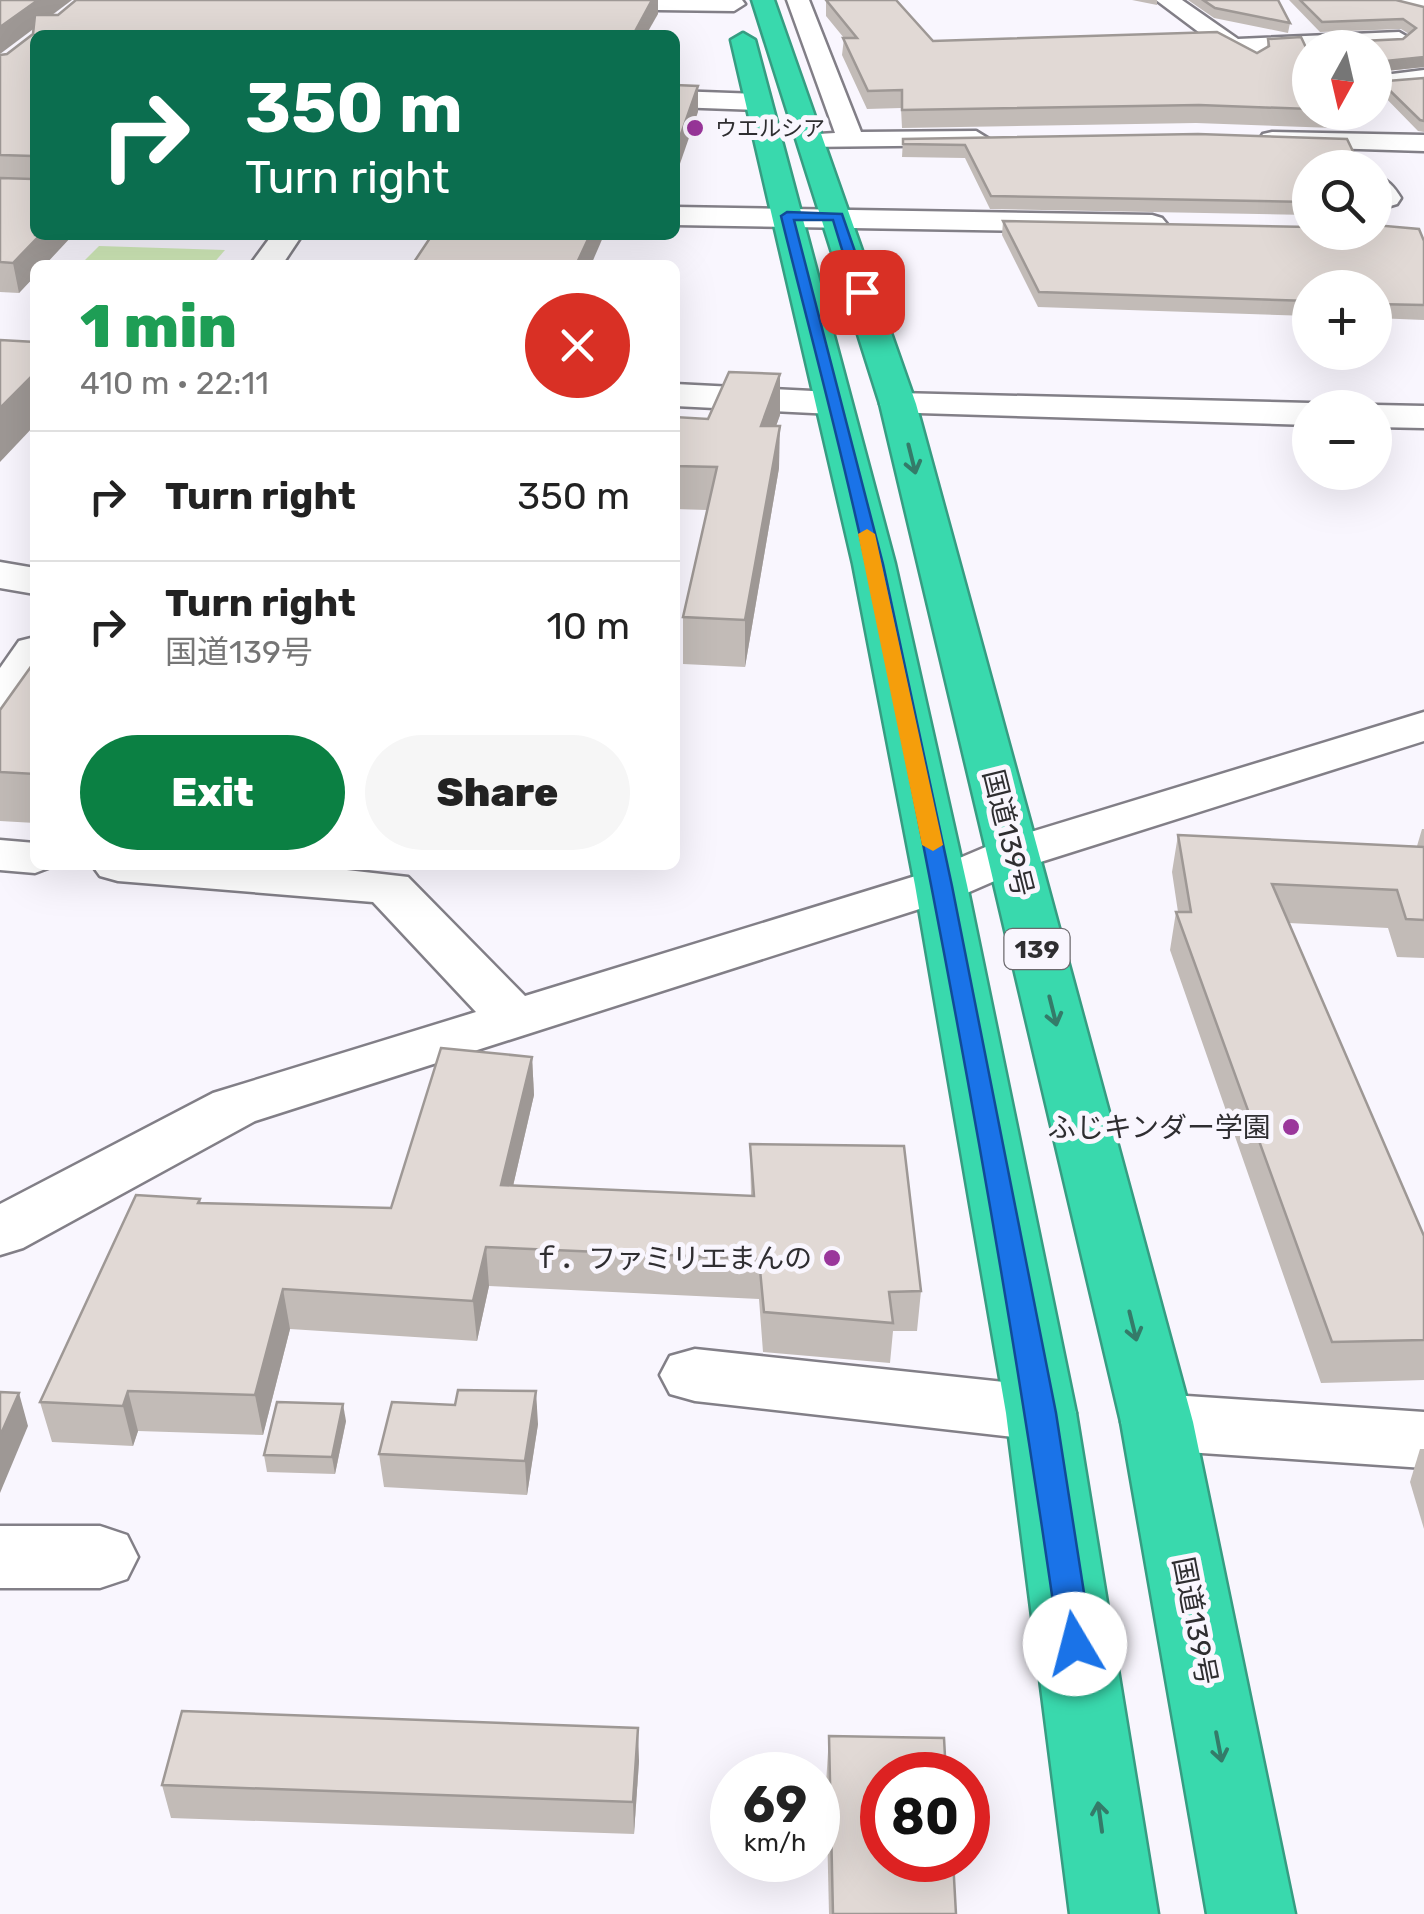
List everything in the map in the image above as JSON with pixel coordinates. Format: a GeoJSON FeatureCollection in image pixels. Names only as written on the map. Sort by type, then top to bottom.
{"type":"FeatureCollection","features":[{"type":"Feature","properties":{"kind":"highway","name":"国道139号"},"geometry":{"type":"LineString","coordinates":[[773,2],[758,102],[898,404],[1157,1422],[1251,1914]]}},
{"type":"Feature","properties":{"kind":"highway","name":"国道139号"},"geometry":{"type":"LineString","coordinates":[[773,2],[831,141],[812,216],[832,403],[874,564],[941,886],[1041,1413],[1114,1914]]}},
{"type":"Feature","properties":{"kind":"street"},"geometry":{"type":"LineString","coordinates":[[437,0],[519,7],[773,2]]}},
{"type":"Feature","properties":{"kind":"street"},"geometry":{"type":"LineString","coordinates":[[1167,0],[1253,60]]}},
{"type":"Feature","properties":{"kind":"street"},"geometry":{"type":"LineString","coordinates":[[1422,0],[1404,2],[1424,8]]}},
{"type":"Feature","properties":{"kind":"street"},"geometry":{"type":"LineString","coordinates":[[1232,46],[1399,39]]}},
{"type":"Feature","properties":{"kind":"street"},"geometry":{"type":"LineString","coordinates":[[1392,80],[1424,77]]}},
{"type":"Feature","properties":{"kind":"street"},"geometry":{"type":"LineString","coordinates":[[680,99],[758,102]]}},
{"type":"Feature","properties":{"kind":"street"},"geometry":{"type":"LineString","coordinates":[[831,141],[1009,138]]}},
{"type":"Feature","properties":{"kind":"street"},"geometry":{"type":"LineString","coordinates":[[1252,140],[1424,143]]}},
{"type":"Feature","properties":{"kind":"street"},"geometry":{"type":"LineString","coordinates":[[1340,142],[1346,150]]}},
{"type":"Feature","properties":{"kind":"street"},"geometry":{"type":"LineString","coordinates":[[680,216],[1172,225]]}},
{"type":"Feature","properties":{"kind":"street"},"geometry":{"type":"LineString","coordinates":[[680,395],[832,403]]}},
{"type":"Feature","properties":{"kind":"street"},"geometry":{"type":"LineString","coordinates":[[898,404],[1292,414]]}},
{"type":"Feature","properties":{"kind":"street"},"geometry":{"type":"LineString","coordinates":[[1392,416],[1424,417]]}},
{"type":"Feature","properties":{"kind":"street"},"geometry":{"type":"LineString","coordinates":[[0,575],[30,580]]}},
{"type":"Feature","properties":{"kind":"street"},"geometry":{"type":"LineString","coordinates":[[0,701],[30,657]]}},
{"type":"Feature","properties":{"kind":"street"},"geometry":{"type":"LineString","coordinates":[[0,1232],[234,1106],[941,886],[1013,854],[1424,726]]}},
{"type":"Feature","properties":{"kind":"street"},"geometry":{"type":"LineString","coordinates":[[0,855],[30,858]]}},
{"type":"Feature","properties":{"kind":"street"},"geometry":{"type":"LineString","coordinates":[[177,870],[389,888],[514,1018]]}},
{"type":"Feature","properties":{"kind":"street"},"geometry":{"type":"LineString","coordinates":[[695,1375],[1041,1413]]}},
{"type":"Feature","properties":{"kind":"street"},"geometry":{"type":"LineString","coordinates":[[1157,1422],[1424,1440]]}},
{"type":"Feature","properties":{"kind":"street"},"geometry":{"type":"LineString","coordinates":[[0,1557],[100,1557]]}},
{"type":"Feature","properties":{"kind":"green space"},"geometry":{"type":"Polygon","coordinates":[[[99,246],[225,250],[216,260],[85,260],[99,246]]]}},
{"type":"Feature","properties":{"kind":"building"},"geometry":{"type":"Polygon","coordinates":[[[0,0],[38,0],[0,27],[0,0]]]}},
{"type":"Feature","properties":{"kind":"building"},"geometry":{"type":"Polygon","coordinates":[[[76,0],[652,0],[636,30],[33,30],[35,15],[58,15],[76,0]]]}},
{"type":"Feature","properties":{"kind":"building"},"geometry":{"type":"Polygon","coordinates":[[[826,0],[896,0],[933,41],[1217,32],[1257,53],[1269,46],[1268,39],[1292,38],[1292,108],[1199,105],[902,110],[902,90],[868,91],[843,38],[857,38],[826,0]]]}},
{"type":"Feature","properties":{"kind":"building"},"geometry":{"type":"Polygon","coordinates":[[[1203,0],[1278,0],[1290,23],[1215,8],[1203,0]]]}},
{"type":"Feature","properties":{"kind":"building"},"geometry":{"type":"Polygon","coordinates":[[[1300,0],[1396,0],[1424,7],[1424,57],[1392,60],[1392,40],[1403,39],[1416,28],[1403,19],[1322,22],[1300,0]]]}},
{"type":"Feature","properties":{"kind":"building"},"geometry":{"type":"Polygon","coordinates":[[[30,36],[30,156],[0,155],[0,55],[30,36]]]}},
{"type":"Feature","properties":{"kind":"building"},"geometry":{"type":"Polygon","coordinates":[[[1424,78],[1424,121],[1392,93],[1392,81],[1424,78]]]}},
{"type":"Feature","properties":{"kind":"building"},"geometry":{"type":"Polygon","coordinates":[[[680,85],[698,86],[680,137],[680,85]]]}},
{"type":"Feature","properties":{"kind":"building"},"geometry":{"type":"Polygon","coordinates":[[[1198,134],[1347,139],[1352,150],[1292,150],[1292,202],[991,196],[965,145],[903,144],[903,139],[1198,134]]]}},
{"type":"Feature","properties":{"kind":"building"},"geometry":{"type":"Polygon","coordinates":[[[0,178],[30,179],[30,240],[35,240],[13,263],[0,262],[0,178]]]}},
{"type":"Feature","properties":{"kind":"building"},"geometry":{"type":"Polygon","coordinates":[[[1003,221],[1292,227],[1292,250],[1392,250],[1392,227],[1419,229],[1424,241],[1424,305],[1392,304],[1392,270],[1292,270],[1292,300],[1039,292],[1003,221]]]}},
{"type":"Feature","properties":{"kind":"building"},"geometry":{"type":"Polygon","coordinates":[[[429,240],[588,240],[578,260],[415,260],[429,240]]]}},
{"type":"Feature","properties":{"kind":"building"},"geometry":{"type":"Polygon","coordinates":[[[0,340],[30,342],[30,378],[0,408],[0,340]]]}},
{"type":"Feature","properties":{"kind":"building"},"geometry":{"type":"Polygon","coordinates":[[[729,372],[780,374],[761,426],[780,426],[745,620],[683,617],[717,467],[680,466],[680,417],[708,419],[729,372]]]}},
{"type":"Feature","properties":{"kind":"building"},"geometry":{"type":"Polygon","coordinates":[[[30,668],[30,774],[0,772],[0,710],[30,668]]]}},
{"type":"Feature","properties":{"kind":"building"},"geometry":{"type":"Polygon","coordinates":[[[1178,835],[1424,847],[1424,920],[1406,919],[1397,890],[1272,884],[1424,1236],[1424,1340],[1332,1342],[1176,912],[1191,912],[1178,835]]]}},
{"type":"Feature","properties":{"kind":"building"},"geometry":{"type":"Polygon","coordinates":[[[441,1048],[532,1057],[501,1185],[754,1196],[750,1144],[904,1146],[921,1291],[889,1292],[893,1323],[764,1312],[759,1259],[486,1247],[473,1301],[283,1289],[255,1395],[128,1391],[123,1406],[40,1402],[136,1195],[200,1199],[198,1203],[391,1208],[441,1048]]]}},
{"type":"Feature","properties":{"kind":"building"},"geometry":{"type":"Polygon","coordinates":[[[458,1390],[536,1391],[525,1461],[379,1454],[392,1402],[455,1405],[458,1390]]]}},
{"type":"Feature","properties":{"kind":"building"},"geometry":{"type":"Polygon","coordinates":[[[0,1392],[19,1393],[0,1436],[0,1392]]]}},
{"type":"Feature","properties":{"kind":"building"},"geometry":{"type":"Polygon","coordinates":[[[277,1402],[343,1404],[332,1457],[264,1455],[277,1402]]]}},
{"type":"Feature","properties":{"kind":"building"},"geometry":{"type":"Polygon","coordinates":[[[182,1711],[638,1728],[633,1802],[162,1785],[182,1711]]]}},
{"type":"Feature","properties":{"kind":"building"},"geometry":{"type":"Polygon","coordinates":[[[829,1736],[944,1738],[945,1752],[860,1752],[860,1882],[954,1882],[956,1914],[833,1914],[832,1882],[840,1882],[840,1752],[829,1752],[829,1736]]]}},
{"type":"Feature","properties":{"kind":"slow traffic"},"geometry":{"type":"LineString","coordinates":[[867,534],[933,845]]}},
{"type":"Feature","properties":{"kind":"place","name":"ウエルシア"},"geometry":{"type":"Point","coordinates":[695,128]}},
{"type":"Feature","properties":{"kind":"place","name":"ふじキンダー学園"},"geometry":{"type":"Point","coordinates":[1291,1127]}},
{"type":"Feature","properties":{"kind":"place","name":"ｆ．ファミリエまんの"},"geometry":{"type":"Point","coordinates":[832,1258]}},
{"type":"Feature","properties":{"kind":"route"},"geometry":{"type":"LineString","coordinates":[[862,292],[838,217],[787,216],[874,564],[941,886],[1041,1413],[1075,1644]]}}]}
